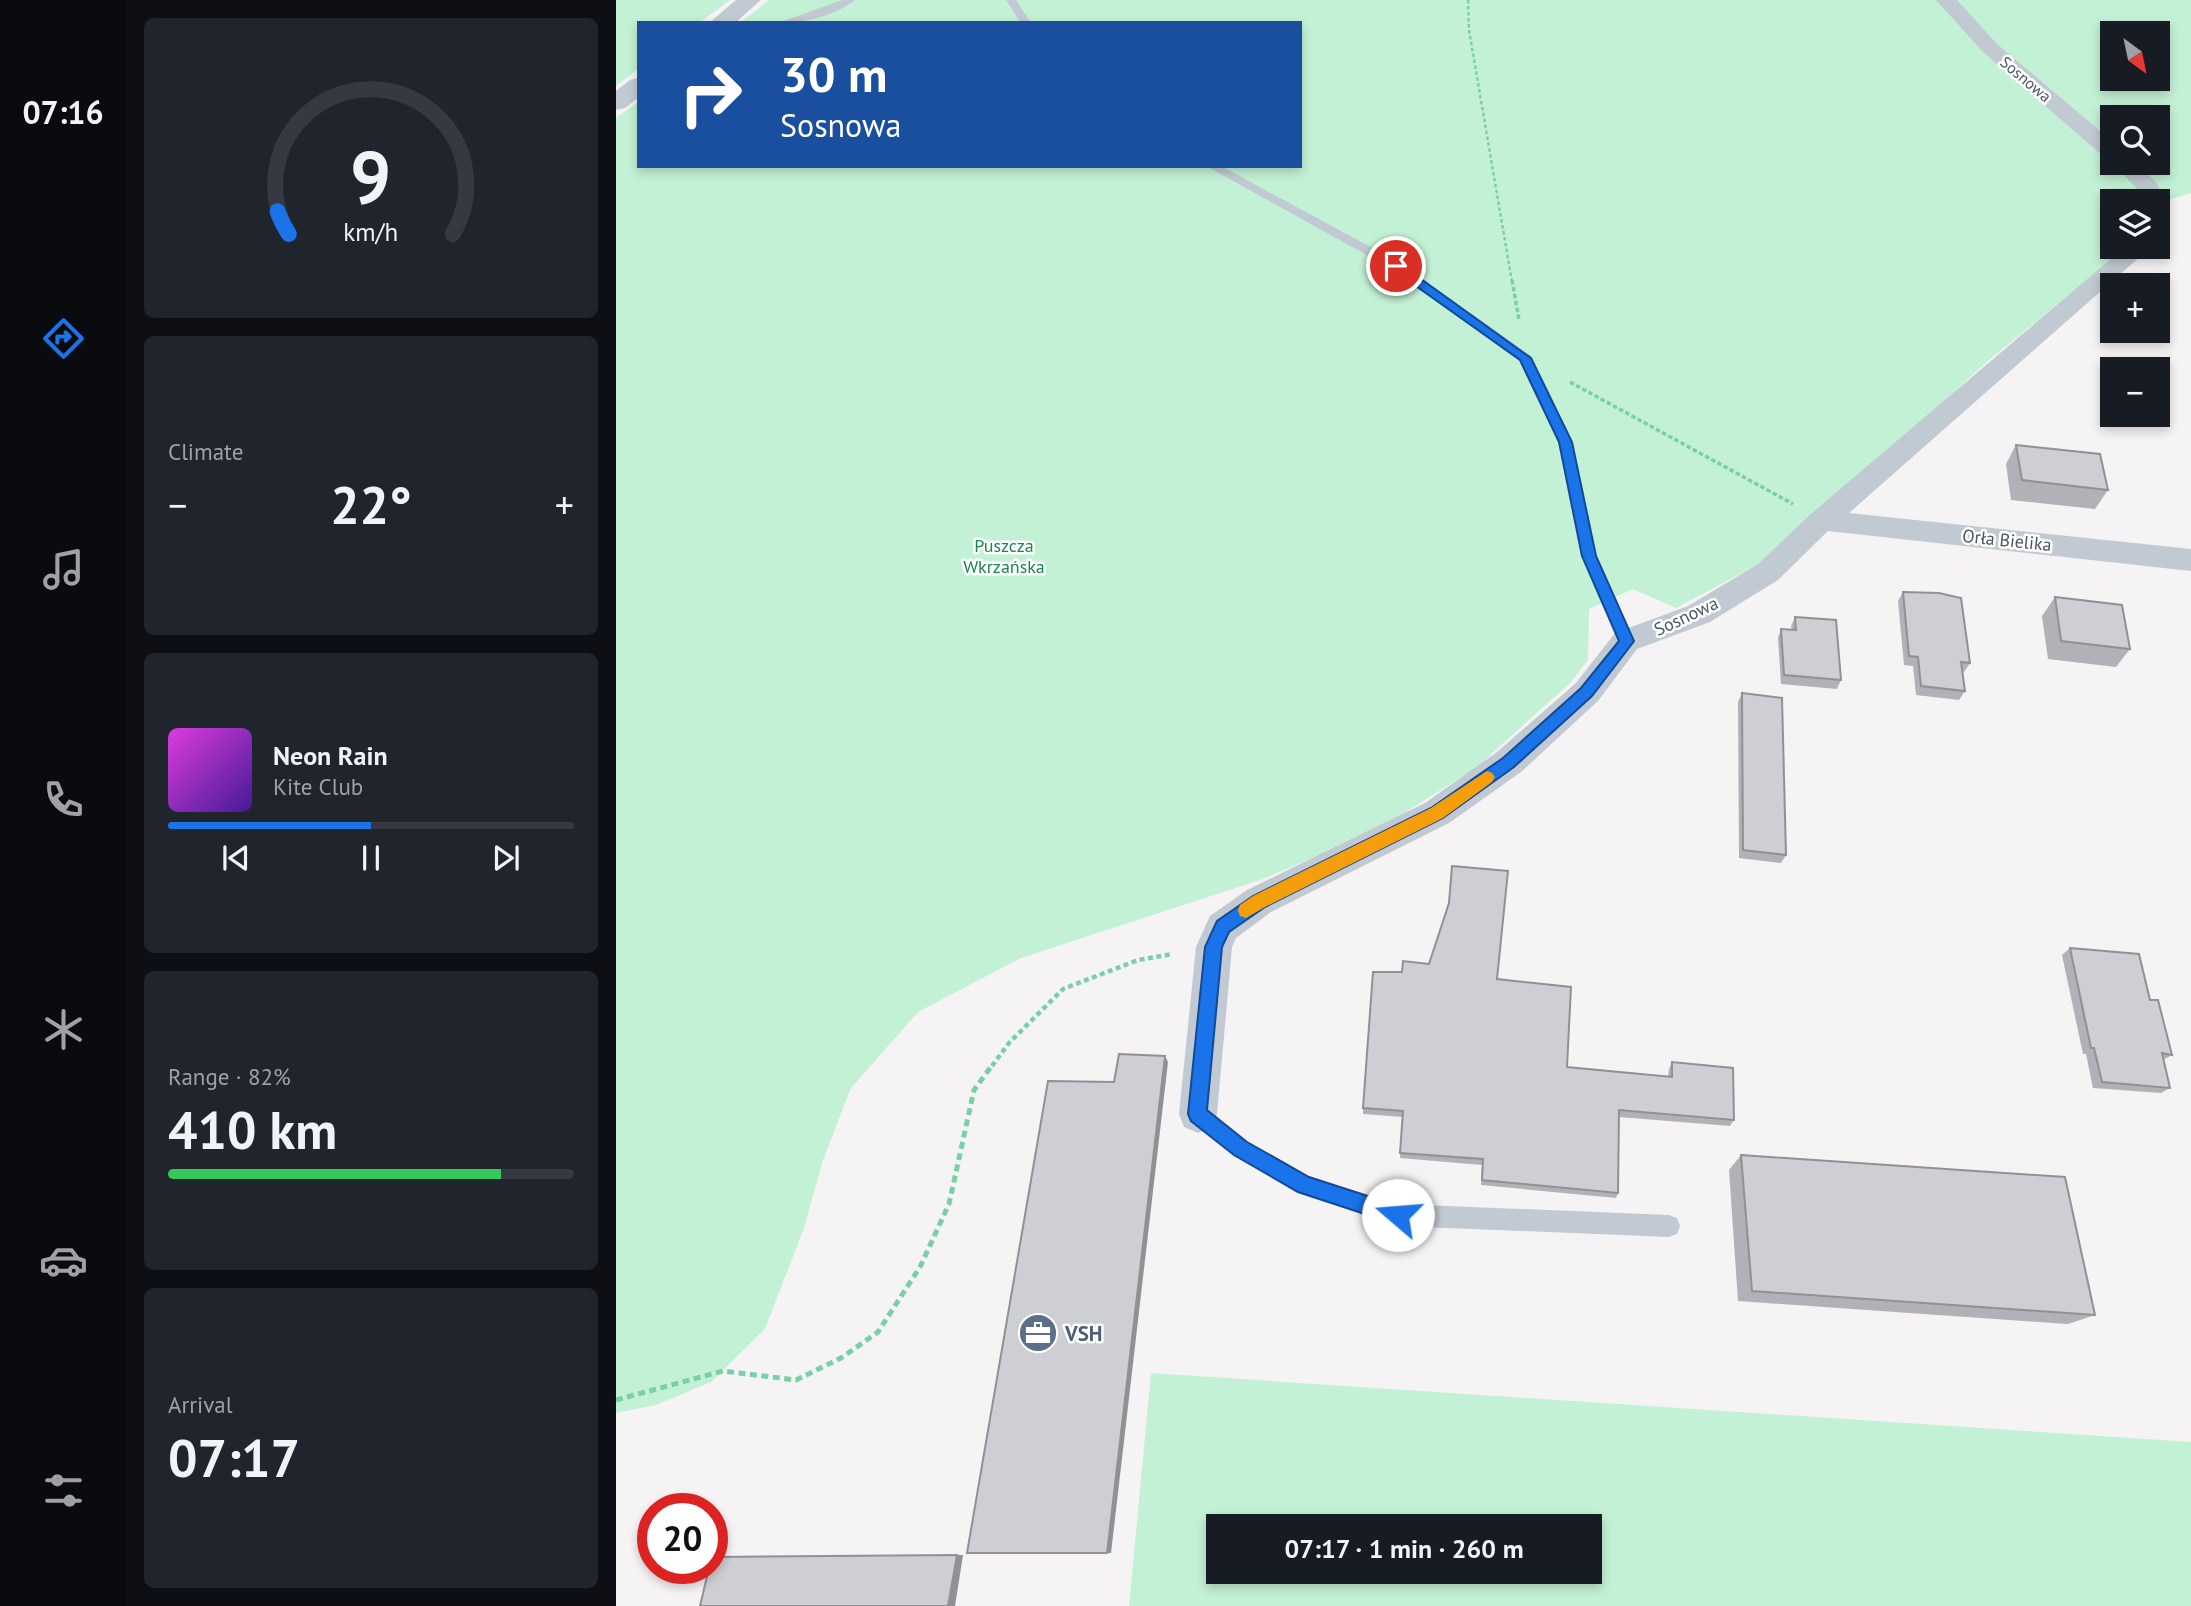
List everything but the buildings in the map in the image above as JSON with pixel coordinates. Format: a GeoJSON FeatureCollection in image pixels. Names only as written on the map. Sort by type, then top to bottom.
{"type":"FeatureCollection","features":[{"type":"Feature","properties":{"kind":"street"},"geometry":{"type":"LineString","coordinates":[[723,21],[750,0]]}},
{"type":"Feature","properties":{"kind":"street","name":"Sosnowa"},"geometry":{"type":"LineString","coordinates":[[1946,0],[1990,48],[2100,142]]}},
{"type":"Feature","properties":{"kind":"street"},"geometry":{"type":"LineString","coordinates":[[616,103],[637,87]]}},
{"type":"Feature","properties":{"kind":"street"},"geometry":{"type":"LineString","coordinates":[[2136,175],[2149,189]]}},
{"type":"Feature","properties":{"kind":"street","name":"Sosnowa"},"geometry":{"type":"LineString","coordinates":[[1626,641],[1699,614],[1768,572],[1822,520],[2125,259]]}},
{"type":"Feature","properties":{"kind":"street","name":"Orła Bielika"},"geometry":{"type":"LineString","coordinates":[[1822,520],[2191,560]]}},
{"type":"Feature","properties":{"kind":"street"},"geometry":{"type":"LineString","coordinates":[[1198,1114],[1214,947],[1223,927],[1259,901],[1437,813],[1508,762],[1587,692],[1626,641]]}},
{"type":"Feature","properties":{"kind":"lane"},"geometry":{"type":"LineString","coordinates":[[790,21],[829,10],[850,0]]}},
{"type":"Feature","properties":{"kind":"lane"},"geometry":{"type":"LineString","coordinates":[[1011,0],[1025,21]]}},
{"type":"Feature","properties":{"kind":"lane"},"geometry":{"type":"LineString","coordinates":[[1216,168],[1396,266],[1525,358],[1565,442],[1589,556],[1626,641]]}},
{"type":"Feature","properties":{"kind":"lane"},"geometry":{"type":"LineString","coordinates":[[1198,1114],[1241,1149],[1305,1186],[1398,1215],[1669,1226]]}},
{"type":"Feature","properties":{"kind":"path"},"geometry":{"type":"LineString","coordinates":[[1468,0],[1469,30],[1525,358],[1822,520]]}},
{"type":"Feature","properties":{"kind":"path"},"geometry":{"type":"LineString","coordinates":[[616,1400],[723,1371],[796,1380],[841,1358],[878,1332],[920,1267],[949,1204],[974,1090],[1009,1044],[1063,989],[1138,960],[1214,947]]}},
{"type":"Feature","properties":{"kind":"green space"},"geometry":{"type":"Polygon","coordinates":[[[616,0],[730,0],[702,21],[637,21],[637,70],[616,86],[616,0]]]}},
{"type":"Feature","properties":{"kind":"green space","name":"Puszcza Wkrzańska"},"geometry":{"type":"Polygon","coordinates":[[[769,0],[2191,0],[2191,193],[2170,199],[2170,189],[2100,189],[2100,259],[2111,259],[2104,266],[1983,365],[1847,492],[1757,565],[1676,608],[1633,589],[1589,609],[1588,660],[1570,683],[1476,768],[1372,833],[1263,879],[1021,958],[918,1012],[851,1088],[823,1160],[804,1228],[765,1329],[711,1382],[656,1405],[616,1413],[616,118],[637,102],[637,168],[1302,168],[1302,21],[743,21],[769,0]]]}},
{"type":"Feature","properties":{"kind":"green space"},"geometry":{"type":"Polygon","coordinates":[[[1151,1373],[2191,1442],[2191,1606],[1129,1606],[1151,1373]]]}},
{"type":"Feature","properties":{"kind":"slow traffic"},"geometry":{"type":"LineString","coordinates":[[1246,910],[1259,901],[1437,813],[1487,777]]}},
{"type":"Feature","properties":{"kind":"place","name":"VSH"},"geometry":{"type":"Point","coordinates":[1038,1333]}},
{"type":"Feature","properties":{"kind":"route"},"geometry":{"type":"LineString","coordinates":[[1396,266],[1525,358],[1565,442],[1589,556],[1626,641],[1587,692],[1508,762],[1437,813],[1259,901],[1223,927],[1214,947],[1198,1114],[1241,1149],[1305,1186],[1398,1215]]}}]}
